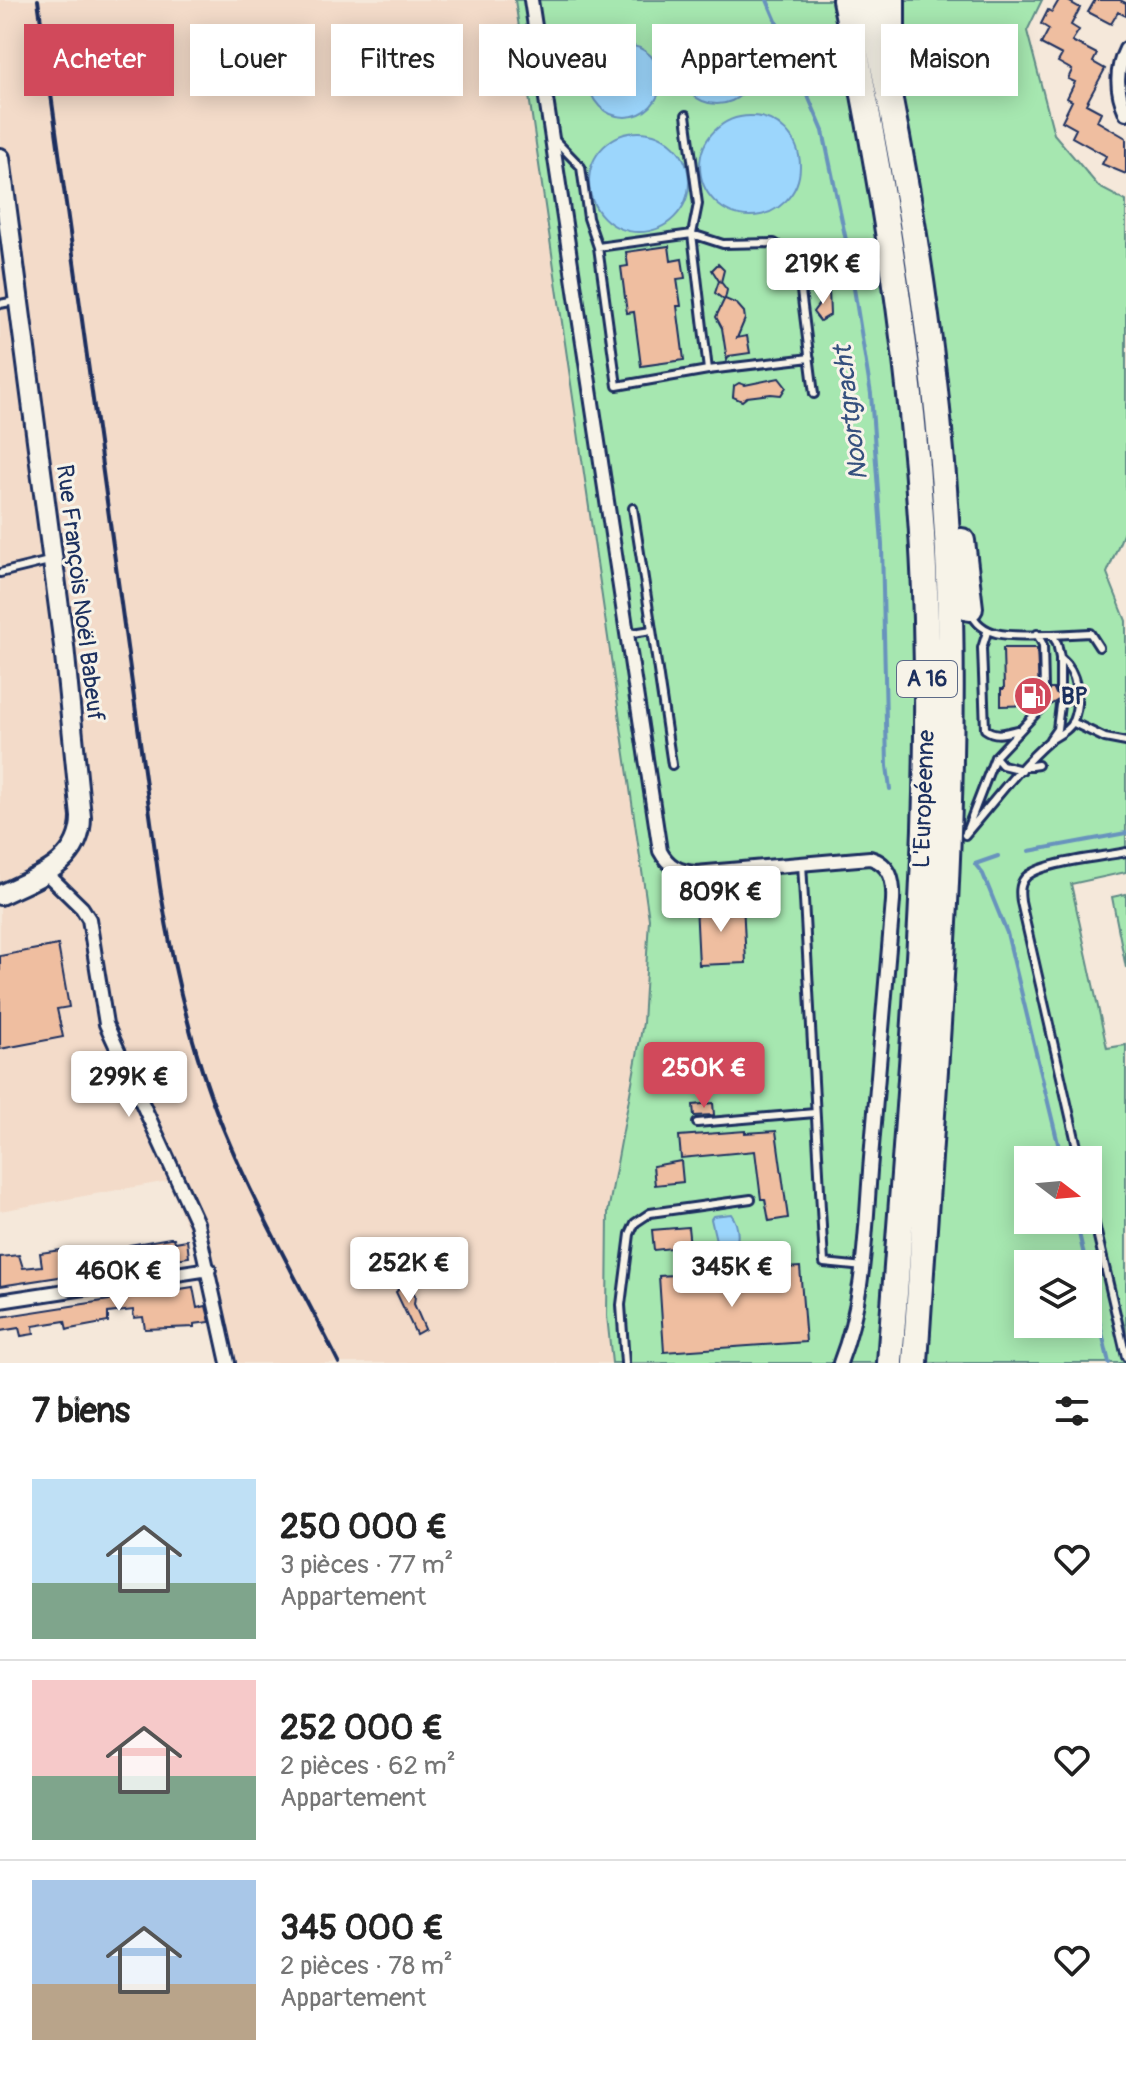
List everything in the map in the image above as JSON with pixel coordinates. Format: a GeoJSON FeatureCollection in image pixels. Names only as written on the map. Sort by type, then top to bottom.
{"type":"FeatureCollection","features":[{"type":"Feature","properties":{"kind":"highway","name":"L'Européenne"},"geometry":{"type":"LineString","coordinates":[[845,0],[898,287],[912,405],[923,539],[926,624],[926,773],[920,921],[890,1363]]}},
{"type":"Feature","properties":{"kind":"highway","name":"L'Européenne"},"geometry":{"type":"LineString","coordinates":[[869,0],[914,238],[941,465],[949,595],[950,760],[946,886],[915,1363]]}},
{"type":"Feature","properties":{"kind":"highway"},"geometry":{"type":"LineString","coordinates":[[892,0],[892,51],[907,131],[914,238]]}},
{"type":"Feature","properties":{"kind":"highway"},"geometry":{"type":"LineString","coordinates":[[927,338],[947,425],[970,608]]}},
{"type":"Feature","properties":{"kind":"highway"},"geometry":{"type":"LineString","coordinates":[[946,886],[957,869],[965,835]]}},
{"type":"Feature","properties":{"kind":"highway"},"geometry":{"type":"LineString","coordinates":[[882,1363],[889,1262],[904,1164]]}},
{"type":"Feature","properties":{"kind":"street"},"geometry":{"type":"LineString","coordinates":[[531,0],[656,836],[666,861],[681,871],[696,873],[870,858],[880,861],[887,869],[893,887],[864,1267],[854,1319],[840,1363]]}},
{"type":"Feature","properties":{"kind":"street"},"geometry":{"type":"LineString","coordinates":[[1126,49],[1117,80],[1126,113]]}},
{"type":"Feature","properties":{"kind":"street","name":"Rue François Noël Babeuf"},"geometry":{"type":"LineString","coordinates":[[0,158],[9,302],[52,560],[81,817],[79,837],[59,865],[0,895]]}},
{"type":"Feature","properties":{"kind":"street"},"geometry":{"type":"LineString","coordinates":[[46,873],[89,919],[106,1024],[194,1214],[228,1363]]}},
{"type":"Feature","properties":{"kind":"street"},"geometry":{"type":"LineString","coordinates":[[0,1301],[209,1269]]}},
{"type":"Feature","properties":{"kind":"lane"},"geometry":{"type":"LineString","coordinates":[[686,115],[698,204],[692,234],[708,370]]}},
{"type":"Feature","properties":{"kind":"lane"},"geometry":{"type":"LineString","coordinates":[[551,137],[581,167],[588,218],[598,247],[617,386],[708,370],[810,358]]}},
{"type":"Feature","properties":{"kind":"lane"},"geometry":{"type":"LineString","coordinates":[[598,247],[692,234],[723,244],[774,243],[786,250],[798,267],[814,394]]}},
{"type":"Feature","properties":{"kind":"lane"},"geometry":{"type":"LineString","coordinates":[[633,508],[672,765]]}},
{"type":"Feature","properties":{"kind":"lane"},"geometry":{"type":"LineString","coordinates":[[0,573],[52,560]]}},
{"type":"Feature","properties":{"kind":"lane"},"geometry":{"type":"LineString","coordinates":[[970,608],[978,625],[987,632],[1090,633],[1099,647]]}},
{"type":"Feature","properties":{"kind":"lane"},"geometry":{"type":"LineString","coordinates":[[626,634],[652,630]]}},
{"type":"Feature","properties":{"kind":"lane"},"geometry":{"type":"LineString","coordinates":[[987,632],[982,648],[985,729],[1000,734],[1021,729]]}},
{"type":"Feature","properties":{"kind":"lane"},"geometry":{"type":"LineString","coordinates":[[1037,634],[1043,645],[1044,689]]}},
{"type":"Feature","properties":{"kind":"lane"},"geometry":{"type":"LineString","coordinates":[[1052,635],[1060,658],[1060,689]]}},
{"type":"Feature","properties":{"kind":"lane"},"geometry":{"type":"LineString","coordinates":[[965,835],[1048,742],[1072,722],[1076,705],[1075,677],[1069,665],[1060,658]]}},
{"type":"Feature","properties":{"kind":"lane"},"geometry":{"type":"LineString","coordinates":[[965,835],[995,757],[1044,705]]}},
{"type":"Feature","properties":{"kind":"lane"},"geometry":{"type":"LineString","coordinates":[[1048,742],[1057,729],[1060,705]]}},
{"type":"Feature","properties":{"kind":"lane"},"geometry":{"type":"LineString","coordinates":[[1072,722],[1105,738],[1126,742]]}},
{"type":"Feature","properties":{"kind":"lane"},"geometry":{"type":"LineString","coordinates":[[995,757],[1002,765],[1023,769],[1038,765]]}},
{"type":"Feature","properties":{"kind":"lane"},"geometry":{"type":"LineString","coordinates":[[1011,782],[1020,787]]}},
{"type":"Feature","properties":{"kind":"lane"},"geometry":{"type":"LineString","coordinates":[[1077,1146],[1020,887],[1026,876],[1040,869],[1126,852]]}},
{"type":"Feature","properties":{"kind":"lane"},"geometry":{"type":"LineString","coordinates":[[802,863],[824,1263],[864,1267]]}},
{"type":"Feature","properties":{"kind":"lane"},"geometry":{"type":"LineString","coordinates":[[697,1123],[815,1113]]}},
{"type":"Feature","properties":{"kind":"lane"},"geometry":{"type":"LineString","coordinates":[[625,1363],[621,1296],[630,1234],[635,1223],[650,1213],[751,1199]]}},
{"type":"Feature","properties":{"kind":"lane"},"geometry":{"type":"LineString","coordinates":[[1097,1234],[1126,1357]]}},
{"type":"Feature","properties":{"kind":"shaded area"},"geometry":{"type":"Polygon","coordinates":[[[0,0],[515,0],[518,24],[479,24],[479,96],[529,96],[649,919],[643,1023],[608,1212],[607,1316],[612,1363],[219,1363],[197,1250],[168,1181],[0,1211],[0,0]]]}},
{"type":"Feature","properties":{"kind":"green space"},"geometry":{"type":"Polygon","coordinates":[[[515,0],[1042,0],[1027,31],[1054,134],[1099,187],[1126,201],[1126,527],[1107,573],[1126,621],[1126,872],[1071,884],[1107,1048],[1126,1045],[1126,1363],[612,1363],[607,1316],[608,1212],[643,1023],[649,919],[529,96],[636,96],[636,24],[518,24],[515,0]]]}},
{"type":"Feature","properties":{"kind":"green space"},"geometry":{"type":"Polygon","coordinates":[[[1126,894],[1126,968],[1112,897],[1126,894]]]}},
{"type":"Feature","properties":{"kind":"water"},"geometry":{"type":"Polygon","coordinates":[[[636,47],[650,56],[652,96],[658,96],[645,111],[632,116],[618,116],[605,111],[595,101],[592,96],[636,96],[636,47]]]}},
{"type":"Feature","properties":{"kind":"water"},"geometry":{"type":"Polygon","coordinates":[[[695,96],[739,96],[717,104],[695,96]]]}},
{"type":"Feature","properties":{"kind":"water"},"geometry":{"type":"Polygon","coordinates":[[[750,116],[769,120],[786,130],[796,147],[800,166],[796,185],[786,202],[769,212],[750,216],[731,212],[714,202],[704,185],[700,166],[704,147],[714,130],[731,120],[750,116]]]}},
{"type":"Feature","properties":{"kind":"water"},"geometry":{"type":"Polygon","coordinates":[[[639,132],[658,136],[675,146],[685,163],[689,182],[685,201],[675,218],[658,228],[639,232],[620,228],[603,218],[593,201],[589,182],[593,163],[603,146],[620,136],[639,132]]]}},
{"type":"Feature","properties":{"kind":"water"},"geometry":{"type":"Polygon","coordinates":[[[731,1214],[738,1238],[734,1254],[726,1257],[718,1249],[711,1219],[713,1216],[731,1214]]]}},
{"type":"Feature","properties":{"kind":"building"},"geometry":{"type":"Polygon","coordinates":[[[1059,0],[1066,0],[1080,8],[1071,25],[1079,30],[1072,41],[1097,54],[1093,62],[1105,69],[1086,104],[1101,112],[1097,121],[1126,138],[1126,174],[1102,164],[1106,156],[1072,137],[1076,129],[1062,121],[1072,101],[1067,98],[1075,82],[1068,79],[1072,70],[1058,62],[1062,55],[1041,44],[1049,29],[1041,24],[1048,10],[1052,12],[1059,0]]]}},
{"type":"Feature","properties":{"kind":"building"},"geometry":{"type":"Polygon","coordinates":[[[1095,0],[1120,0],[1126,3],[1126,16],[1118,12],[1111,24],[1088,12],[1095,0]]]}},
{"type":"Feature","properties":{"kind":"building"},"geometry":{"type":"Polygon","coordinates":[[[669,246],[671,261],[682,259],[685,278],[677,279],[684,360],[641,366],[634,312],[627,313],[621,267],[628,266],[626,252],[669,246]]]}},
{"type":"Feature","properties":{"kind":"building"},"geometry":{"type":"Polygon","coordinates":[[[718,264],[724,270],[721,282],[727,290],[725,299],[737,304],[744,312],[745,319],[737,338],[747,336],[750,353],[729,356],[727,360],[722,328],[716,317],[724,300],[715,293],[719,281],[712,270],[718,264]]]}},
{"type":"Feature","properties":{"kind":"building"},"geometry":{"type":"Polygon","coordinates":[[[829,290],[830,315],[820,321],[813,312],[821,301],[818,291],[829,290]]]}},
{"type":"Feature","properties":{"kind":"building"},"geometry":{"type":"Polygon","coordinates":[[[779,378],[786,387],[781,395],[747,397],[742,401],[733,397],[734,386],[739,383],[745,385],[779,378]]]}},
{"type":"Feature","properties":{"kind":"building"},"geometry":{"type":"Polygon","coordinates":[[[1003,648],[1037,648],[1039,691],[1045,695],[1054,689],[1056,694],[1061,695],[1070,689],[1071,704],[1066,705],[1060,699],[1050,705],[1045,699],[1036,705],[1001,706],[1001,689],[1004,689],[1003,648]]]}},
{"type":"Feature","properties":{"kind":"building"},"geometry":{"type":"Polygon","coordinates":[[[743,902],[746,963],[699,965],[696,904],[743,902]]]}},
{"type":"Feature","properties":{"kind":"building"},"geometry":{"type":"Polygon","coordinates":[[[58,945],[69,1007],[57,1009],[63,1037],[0,1049],[0,956],[58,945]]]}},
{"type":"Feature","properties":{"kind":"building"},"geometry":{"type":"Polygon","coordinates":[[[713,1103],[714,1115],[694,1116],[693,1105],[713,1103]]]}},
{"type":"Feature","properties":{"kind":"building"},"geometry":{"type":"Polygon","coordinates":[[[776,1131],[788,1218],[769,1221],[765,1199],[761,1199],[755,1151],[681,1158],[679,1136],[776,1131]]]}},
{"type":"Feature","properties":{"kind":"building"},"geometry":{"type":"Polygon","coordinates":[[[681,1161],[683,1182],[655,1185],[653,1166],[681,1161]]]}},
{"type":"Feature","properties":{"kind":"building"},"geometry":{"type":"Polygon","coordinates":[[[688,1227],[690,1246],[654,1250],[652,1230],[688,1227]]]}},
{"type":"Feature","properties":{"kind":"building"},"geometry":{"type":"Polygon","coordinates":[[[174,1238],[175,1242],[187,1240],[189,1257],[0,1286],[0,1257],[19,1255],[23,1268],[42,1266],[40,1253],[68,1249],[69,1255],[95,1250],[99,1250],[99,1254],[130,1250],[129,1245],[174,1238]]]}},
{"type":"Feature","properties":{"kind":"building"},"geometry":{"type":"Polygon","coordinates":[[[800,1267],[806,1342],[664,1352],[659,1276],[800,1267]]]}},
{"type":"Feature","properties":{"kind":"building"},"geometry":{"type":"Polygon","coordinates":[[[393,1277],[412,1288],[414,1304],[425,1329],[416,1334],[396,1292],[393,1277]]]}},
{"type":"Feature","properties":{"kind":"building"},"geometry":{"type":"Polygon","coordinates":[[[193,1287],[197,1308],[206,1306],[210,1322],[194,1324],[194,1327],[145,1329],[143,1317],[134,1318],[133,1310],[108,1313],[108,1322],[67,1330],[65,1321],[33,1326],[34,1334],[21,1336],[19,1328],[0,1331],[0,1317],[193,1287]]]}},
{"type":"Feature","properties":{"kind":"waterway","name":"Noortgracht"},"geometry":{"type":"LineString","coordinates":[[767,0],[823,131],[847,245],[871,394],[882,545],[890,789]]}},
{"type":"Feature","properties":{"kind":"waterway"},"geometry":{"type":"LineString","coordinates":[[1029,851],[1126,833]]}},
{"type":"Feature","properties":{"kind":"waterway"},"geometry":{"type":"LineString","coordinates":[[998,856],[975,864],[983,874],[1007,933],[1059,1146]]}},
{"type":"Feature","properties":{"kind":"waterway"},"geometry":{"type":"LineString","coordinates":[[1079,1234],[1083,1250]]}},
{"type":"Feature","properties":{"kind":"waterway"},"geometry":{"type":"LineString","coordinates":[[1102,1333],[1109,1363]]}},
{"type":"Feature","properties":{"kind":"railway"},"geometry":{"type":"LineString","coordinates":[[38,0],[160,887],[177,979],[201,1069],[223,1128],[264,1217],[339,1363]]}},
{"type":"Feature","properties":{"kind":"place","name":"BP"},"geometry":{"type":"Point","coordinates":[1033,696]}}]}
